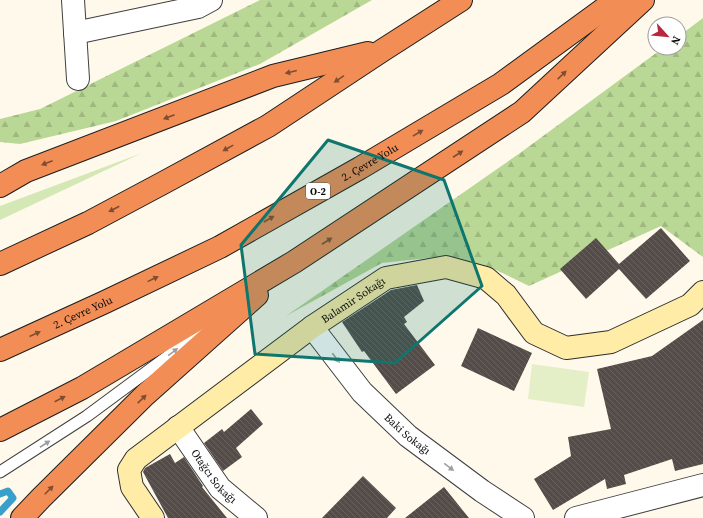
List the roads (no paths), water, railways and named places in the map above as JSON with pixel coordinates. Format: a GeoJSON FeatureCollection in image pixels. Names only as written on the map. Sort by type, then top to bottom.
{"type":"FeatureCollection","features":[{"type":"Feature","properties":{"kind":"highway"},"geometry":{"type":"LineString","coordinates":[[0,264],[88,222],[268,126],[461,0]]}},
{"type":"Feature","properties":{"kind":"highway","name":"2. Çevre Yolu"},"geometry":{"type":"LineString","coordinates":[[0,350],[220,247],[360,168],[501,84],[616,0]]}},
{"type":"Feature","properties":{"kind":"highway"},"geometry":{"type":"LineString","coordinates":[[0,430],[82,388],[294,262],[522,112],[643,0]]}},
{"type":"Feature","properties":{"kind":"highway"},"geometry":{"type":"LineString","coordinates":[[0,186],[26,171],[273,76],[383,50]]}},
{"type":"Feature","properties":{"kind":"highway"},"geometry":{"type":"LineString","coordinates":[[0,168],[26,171]]}},
{"type":"Feature","properties":{"kind":"highway"},"geometry":{"type":"LineString","coordinates":[[22,518],[145,395],[294,262]]}},
{"type":"Feature","properties":{"kind":"street"},"geometry":{"type":"LineString","coordinates":[[72,0],[78,79]]}},
{"type":"Feature","properties":{"kind":"street"},"geometry":{"type":"LineString","coordinates":[[75,33],[198,6],[211,0]]}},
{"type":"Feature","properties":{"kind":"street","name":"Balamir Sokağı"},"geometry":{"type":"LineString","coordinates":[[153,518],[132,487],[129,470],[136,459],[312,327],[386,278],[446,267],[486,278],[506,295],[534,333],[566,348],[611,342],[690,305],[703,292]]}},
{"type":"Feature","properties":{"kind":"street","name":"Baki Sokağı"},"geometry":{"type":"LineString","coordinates":[[312,327],[362,392],[408,436],[482,491],[523,518]]}},
{"type":"Feature","properties":{"kind":"street","name":"Otağcı Sokağı"},"geometry":{"type":"LineString","coordinates":[[178,427],[220,488],[256,518]]}},
{"type":"Feature","properties":{"kind":"street"},"geometry":{"type":"LineString","coordinates":[[576,518],[703,485]]}},
{"type":"Feature","properties":{"kind":"lane"},"geometry":{"type":"LineString","coordinates":[[0,177],[26,171]]}},
{"type":"Feature","properties":{"kind":"lane"},"geometry":{"type":"LineString","coordinates":[[0,472],[87,416],[294,262]]}},
{"type":"Feature","properties":{"kind":"waterway"},"geometry":{"type":"LineString","coordinates":[[0,494],[8,491],[13,498],[0,512]]}}]}
